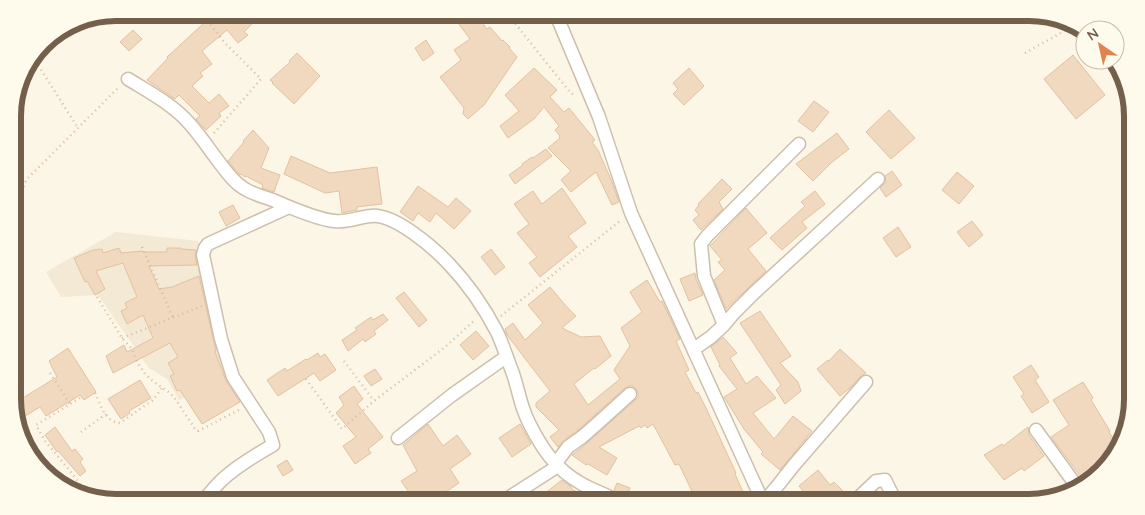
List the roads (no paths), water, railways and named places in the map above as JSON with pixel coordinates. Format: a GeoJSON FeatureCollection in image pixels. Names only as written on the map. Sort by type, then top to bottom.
{"type":"FeatureCollection","features":[{"type":"Feature","properties":{"kind":"street"},"geometry":{"type":"LineString","coordinates":[[559,21],[599,117],[631,213],[759,494]]}},
{"type":"Feature","properties":{"kind":"street"},"geometry":{"type":"LineString","coordinates":[[128,79],[179,112],[229,176],[244,189],[289,207],[333,221],[371,216],[384,217],[406,228],[432,247],[467,285],[492,323],[506,356],[524,412],[550,457],[581,484],[606,494]]}},
{"type":"Feature","properties":{"kind":"street"},"geometry":{"type":"LineString","coordinates":[[724,325],[704,276],[701,244],[799,144]]}},
{"type":"Feature","properties":{"kind":"street"},"geometry":{"type":"LineString","coordinates":[[694,349],[724,325],[734,312],[754,293],[878,179]]}},
{"type":"Feature","properties":{"kind":"street"},"geometry":{"type":"LineString","coordinates":[[209,494],[228,474],[273,445],[269,432],[233,377],[221,339],[203,255],[208,244],[289,207]]}},
{"type":"Feature","properties":{"kind":"street"},"geometry":{"type":"LineString","coordinates":[[398,438],[452,395],[506,356]]}},
{"type":"Feature","properties":{"kind":"street"},"geometry":{"type":"LineString","coordinates":[[770,494],[866,382]]}},
{"type":"Feature","properties":{"kind":"street"},"geometry":{"type":"LineString","coordinates":[[514,494],[557,464],[568,447],[598,424],[630,394]]}},
{"type":"Feature","properties":{"kind":"street"},"geometry":{"type":"LineString","coordinates":[[1036,430],[1074,482]]}},
{"type":"Feature","properties":{"kind":"street"},"geometry":{"type":"LineString","coordinates":[[862,494],[876,481],[885,480],[892,494]]}}]}
